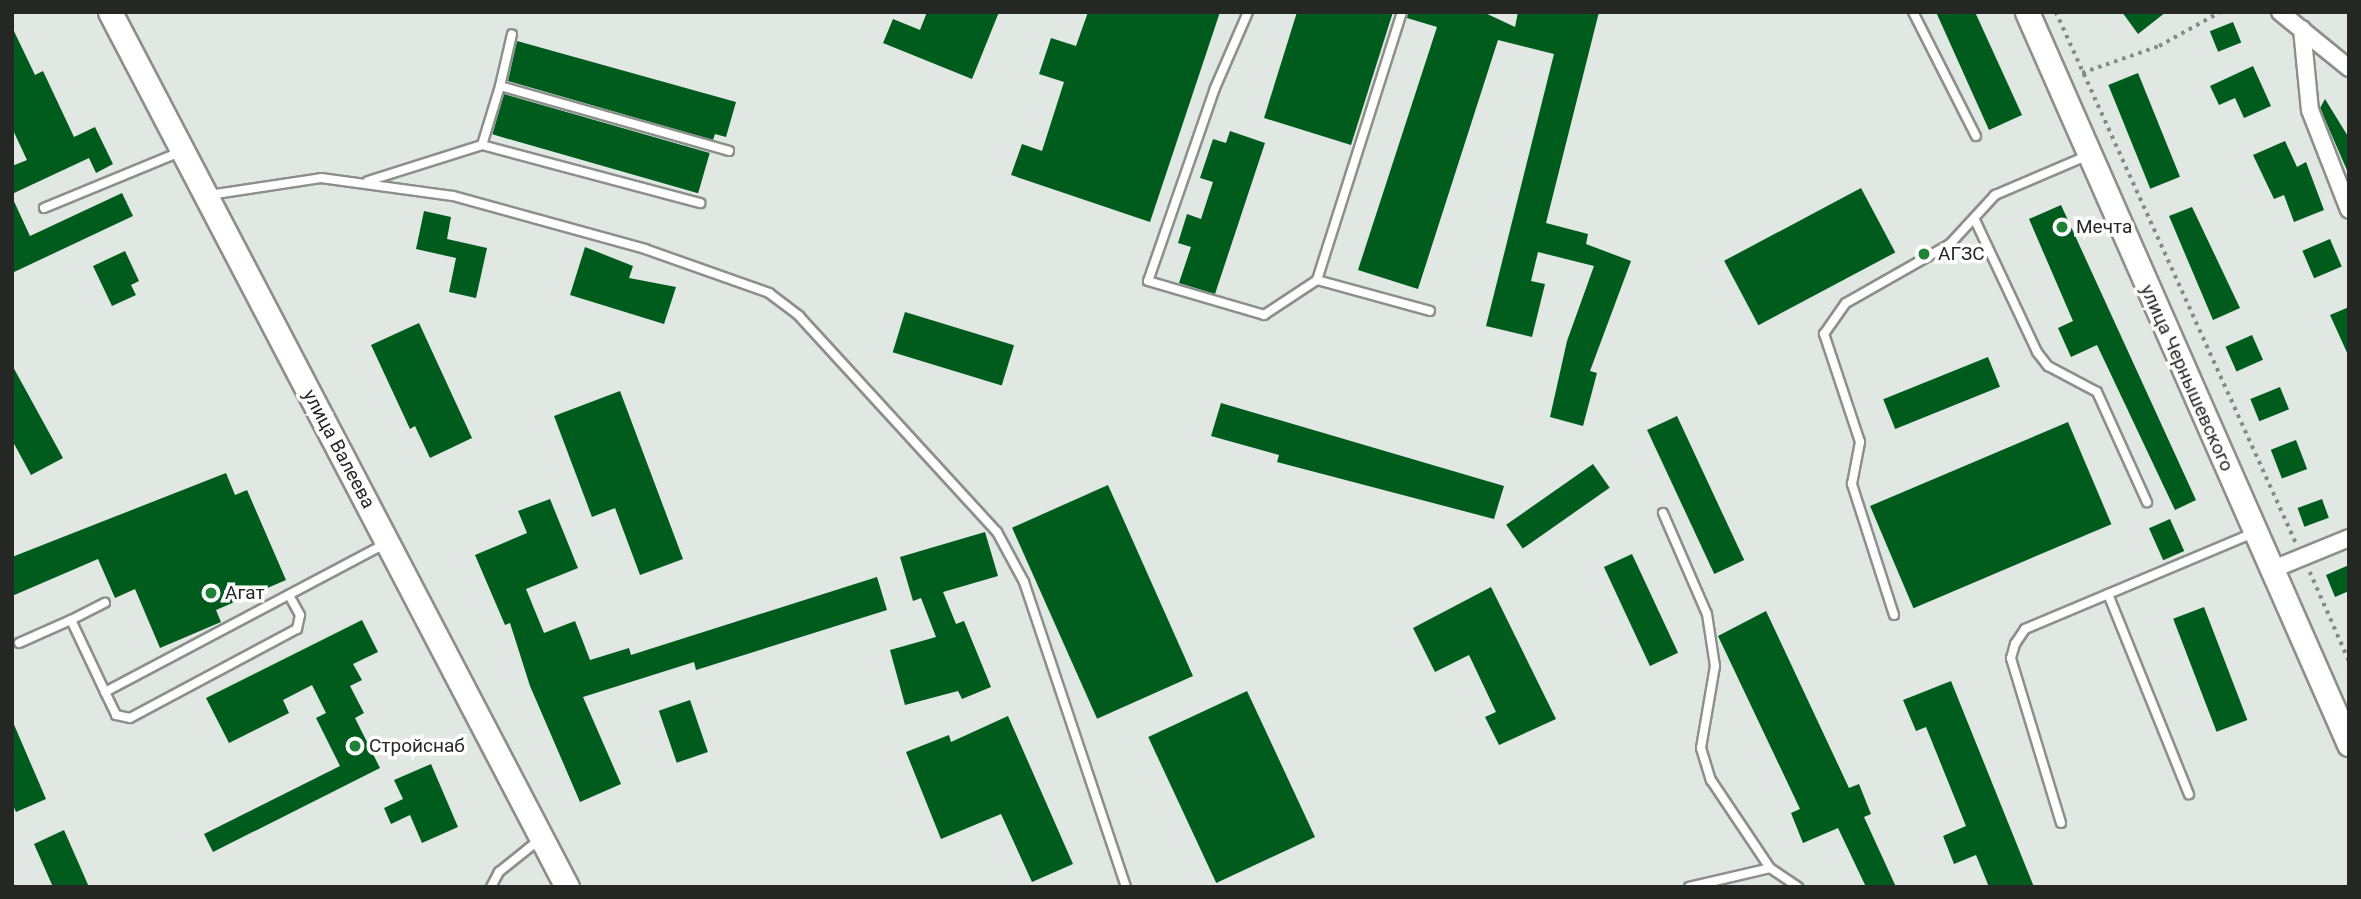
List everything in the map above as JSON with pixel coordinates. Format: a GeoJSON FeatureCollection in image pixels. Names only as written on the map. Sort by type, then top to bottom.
{"type":"FeatureCollection","features":[{"type":"Feature","properties":{"kind":"main road","name":"улица Валеева"},"geometry":{"type":"LineString","coordinates":[[110,12],[567,887]]}},
{"type":"Feature","properties":{"kind":"main road","name":"улица Чернышевского"},"geometry":{"type":"LineString","coordinates":[[2027,12],[2349,744]]}},
{"type":"Feature","properties":{"kind":"street"},"geometry":{"type":"LineString","coordinates":[[2280,12],[2349,68]]}},
{"type":"Feature","properties":{"kind":"street"},"geometry":{"type":"LineString","coordinates":[[2302,30],[2310,110],[2349,210]]}},
{"type":"Feature","properties":{"kind":"street"},"geometry":{"type":"LineString","coordinates":[[2271,570],[2349,538]]}},
{"type":"Feature","properties":{"kind":"lane"},"geometry":{"type":"LineString","coordinates":[[1248,12],[1215,88],[1148,281],[1264,315],[1317,280],[1402,12]]}},
{"type":"Feature","properties":{"kind":"lane"},"geometry":{"type":"LineString","coordinates":[[1913,12],[1976,136]]}},
{"type":"Feature","properties":{"kind":"lane"},"geometry":{"type":"LineString","coordinates":[[482,145],[512,34]]}},
{"type":"Feature","properties":{"kind":"lane"},"geometry":{"type":"LineString","coordinates":[[500,86],[729,151]]}},
{"type":"Feature","properties":{"kind":"lane"},"geometry":{"type":"LineString","coordinates":[[365,182],[482,145],[700,203]]}},
{"type":"Feature","properties":{"kind":"lane"},"geometry":{"type":"LineString","coordinates":[[44,208],[183,151]]}},
{"type":"Feature","properties":{"kind":"lane"},"geometry":{"type":"LineString","coordinates":[[1894,615],[1852,484],[1860,442],[1824,334],[1846,303],[1950,244],[1995,195],[2090,155]]}},
{"type":"Feature","properties":{"kind":"lane"},"geometry":{"type":"LineString","coordinates":[[206,195],[321,178],[453,196],[645,249],[769,293],[799,316],[997,532],[1024,582],[1126,887]]}},
{"type":"Feature","properties":{"kind":"lane"},"geometry":{"type":"LineString","coordinates":[[1974,218],[2037,352],[2048,366],[2097,392],[2147,502]]}},
{"type":"Feature","properties":{"kind":"lane"},"geometry":{"type":"LineString","coordinates":[[1317,280],[1430,311]]}},
{"type":"Feature","properties":{"kind":"lane"},"geometry":{"type":"LineString","coordinates":[[1663,513],[1707,614],[1715,666],[1701,747],[1711,780],[1769,868],[1798,887]]}},
{"type":"Feature","properties":{"kind":"lane"},"geometry":{"type":"LineString","coordinates":[[2061,823],[2011,658],[2025,629],[2255,533]]}},
{"type":"Feature","properties":{"kind":"lane"},"geometry":{"type":"LineString","coordinates":[[105,692],[388,543]]}},
{"type":"Feature","properties":{"kind":"lane"},"geometry":{"type":"LineString","coordinates":[[2108,594],[2189,794]]}},
{"type":"Feature","properties":{"kind":"lane"},"geometry":{"type":"LineString","coordinates":[[71,620],[116,715],[130,718],[297,629],[300,615],[289,595]]}},
{"type":"Feature","properties":{"kind":"lane"},"geometry":{"type":"LineString","coordinates":[[19,643],[105,603]]}},
{"type":"Feature","properties":{"kind":"lane"},"geometry":{"type":"LineString","coordinates":[[491,887],[499,872],[542,837]]}},
{"type":"Feature","properties":{"kind":"lane"},"geometry":{"type":"LineString","coordinates":[[1689,887],[1769,868]]}},
{"type":"Feature","properties":{"kind":"path"},"geometry":{"type":"LineString","coordinates":[[2056,12],[2349,661]]}},
{"type":"Feature","properties":{"kind":"path"},"geometry":{"type":"LineString","coordinates":[[2082,73],[2159,46],[2220,12]]}},
{"type":"Feature","properties":{"kind":"building"},"geometry":{"type":"Polygon","coordinates":[[[927,12],[999,12],[972,79],[883,43],[893,19],[920,30],[927,12]]]}},
{"type":"Feature","properties":{"kind":"building"},"geometry":{"type":"Polygon","coordinates":[[[1088,12],[1220,12],[1150,222],[1011,175],[1022,144],[1042,151],[1064,82],[1039,74],[1051,38],[1076,46],[1088,12]]]}},
{"type":"Feature","properties":{"kind":"building"},"geometry":{"type":"Polygon","coordinates":[[[1297,12],[1393,12],[1351,145],[1264,118],[1297,12]]]}},
{"type":"Feature","properties":{"kind":"building"},"geometry":{"type":"Polygon","coordinates":[[[1408,12],[1483,12],[1515,27],[1518,12],[1599,12],[1546,223],[1588,234],[1586,244],[1631,261],[1590,371],[1597,373],[1583,426],[1550,417],[1567,341],[1594,266],[1538,252],[1531,281],[1545,284],[1532,337],[1486,326],[1554,54],[1498,40],[1418,289],[1358,270],[1437,27],[1407,18],[1408,12]]]}},
{"type":"Feature","properties":{"kind":"building"},"geometry":{"type":"Polygon","coordinates":[[[1936,12],[1975,12],[2022,115],[1989,130],[1936,12]]]}},
{"type":"Feature","properties":{"kind":"building"},"geometry":{"type":"Polygon","coordinates":[[[2122,12],[2166,12],[2138,34],[2122,12]]]}},
{"type":"Feature","properties":{"kind":"building"},"geometry":{"type":"Polygon","coordinates":[[[2233,22],[2241,42],[2218,52],[2210,31],[2233,22]]]}},
{"type":"Feature","properties":{"kind":"building"},"geometry":{"type":"Polygon","coordinates":[[[12,27],[35,75],[43,71],[74,137],[95,127],[113,164],[96,173],[89,158],[12,194],[12,166],[27,160],[12,128],[12,27]]]}},
{"type":"Feature","properties":{"kind":"building"},"geometry":{"type":"Polygon","coordinates":[[[517,41],[736,102],[726,137],[715,134],[713,140],[508,81],[517,41]]]}},
{"type":"Feature","properties":{"kind":"building"},"geometry":{"type":"Polygon","coordinates":[[[2253,66],[2271,106],[2244,118],[2235,98],[2219,105],[2210,86],[2253,66]]]}},
{"type":"Feature","properties":{"kind":"building"},"geometry":{"type":"Polygon","coordinates":[[[2138,73],[2180,177],[2150,189],[2108,85],[2138,73]]]}},
{"type":"Feature","properties":{"kind":"building"},"geometry":{"type":"Polygon","coordinates":[[[504,94],[710,153],[698,193],[492,134],[504,94]]]}},
{"type":"Feature","properties":{"kind":"building"},"geometry":{"type":"Polygon","coordinates":[[[2325,99],[2349,138],[2349,175],[2320,108],[2325,99]]]}},
{"type":"Feature","properties":{"kind":"building"},"geometry":{"type":"Polygon","coordinates":[[[1230,131],[1265,143],[1215,294],[1179,283],[1191,247],[1178,243],[1187,214],[1201,219],[1213,182],[1200,178],[1213,139],[1226,143],[1230,131]]]}},
{"type":"Feature","properties":{"kind":"building"},"geometry":{"type":"Polygon","coordinates":[[[2285,141],[2297,167],[2306,162],[2324,210],[2294,222],[2284,195],[2274,199],[2253,155],[2285,141]]]}},
{"type":"Feature","properties":{"kind":"building"},"geometry":{"type":"Polygon","coordinates":[[[1861,188],[1895,252],[1758,325],[1724,261],[1861,188]]]}},
{"type":"Feature","properties":{"kind":"building"},"geometry":{"type":"Polygon","coordinates":[[[122,193],[133,216],[12,273],[12,197],[30,236],[122,193]]]}},
{"type":"Feature","properties":{"kind":"building"},"geometry":{"type":"Polygon","coordinates":[[[2061,205],[2196,500],[2175,510],[2097,345],[2071,357],[2058,328],[2073,321],[2029,219],[2061,205]]]}},
{"type":"Feature","properties":{"kind":"building"},"geometry":{"type":"Polygon","coordinates":[[[2192,207],[2240,308],[2213,320],[2169,216],[2192,207]]]}},
{"type":"Feature","properties":{"kind":"building"},"geometry":{"type":"Polygon","coordinates":[[[424,211],[451,217],[447,239],[487,248],[476,298],[449,292],[456,258],[416,249],[424,211]]]}},
{"type":"Feature","properties":{"kind":"building"},"geometry":{"type":"Polygon","coordinates":[[[2330,239],[2342,267],[2314,278],[2302,251],[2330,239]]]}},
{"type":"Feature","properties":{"kind":"building"},"geometry":{"type":"Polygon","coordinates":[[[585,247],[633,266],[629,278],[676,287],[664,324],[570,295],[585,247]]]}},
{"type":"Feature","properties":{"kind":"building"},"geometry":{"type":"Polygon","coordinates":[[[125,251],[139,281],[131,285],[136,295],[112,306],[93,266],[125,251]]]}},
{"type":"Feature","properties":{"kind":"building"},"geometry":{"type":"Polygon","coordinates":[[[2349,307],[2349,357],[2330,315],[2349,307]]]}},
{"type":"Feature","properties":{"kind":"building"},"geometry":{"type":"Polygon","coordinates":[[[905,312],[1014,345],[1002,385],[893,352],[905,312]]]}},
{"type":"Feature","properties":{"kind":"building"},"geometry":{"type":"Polygon","coordinates":[[[419,323],[472,438],[430,458],[415,426],[410,429],[371,345],[419,323]]]}},
{"type":"Feature","properties":{"kind":"building"},"geometry":{"type":"Polygon","coordinates":[[[2252,335],[2263,360],[2236,371],[2226,347],[2252,335]]]}},
{"type":"Feature","properties":{"kind":"building"},"geometry":{"type":"Polygon","coordinates":[[[1988,357],[2000,387],[1895,429],[1883,399],[1988,357]]]}},
{"type":"Feature","properties":{"kind":"building"},"geometry":{"type":"Polygon","coordinates":[[[12,365],[63,458],[31,475],[12,440],[12,365]]]}},
{"type":"Feature","properties":{"kind":"building"},"geometry":{"type":"Polygon","coordinates":[[[2280,387],[2289,409],[2259,421],[2250,399],[2280,387]]]}},
{"type":"Feature","properties":{"kind":"building"},"geometry":{"type":"Polygon","coordinates":[[[620,391],[683,559],[640,575],[615,508],[592,517],[554,416],[620,391]]]}},
{"type":"Feature","properties":{"kind":"building"},"geometry":{"type":"Polygon","coordinates":[[[1221,403],[1504,486],[1494,519],[1277,462],[1279,455],[1211,436],[1221,403]]]}},
{"type":"Feature","properties":{"kind":"building"},"geometry":{"type":"Polygon","coordinates":[[[1677,416],[1744,560],[1714,574],[1647,430],[1677,416]]]}},
{"type":"Feature","properties":{"kind":"building"},"geometry":{"type":"Polygon","coordinates":[[[2068,422],[2111,524],[1913,608],[1870,506],[2068,422]]]}},
{"type":"Feature","properties":{"kind":"building"},"geometry":{"type":"Polygon","coordinates":[[[2296,440],[2307,469],[2282,479],[2271,450],[2296,440]]]}},
{"type":"Feature","properties":{"kind":"building"},"geometry":{"type":"Polygon","coordinates":[[[1593,464],[1610,488],[1523,549],[1506,525],[1593,464]]]}},
{"type":"Feature","properties":{"kind":"building"},"geometry":{"type":"Polygon","coordinates":[[[226,473],[235,495],[247,490],[286,580],[216,610],[221,622],[160,648],[135,589],[115,598],[98,559],[12,596],[12,557],[226,473]]]}},
{"type":"Feature","properties":{"kind":"building"},"geometry":{"type":"Polygon","coordinates":[[[1108,485],[1193,676],[1097,719],[1012,528],[1108,485]]]}},
{"type":"Feature","properties":{"kind":"building"},"geometry":{"type":"Polygon","coordinates":[[[550,499],[578,568],[526,589],[544,633],[575,621],[590,660],[629,648],[631,655],[877,577],[887,610],[696,670],[694,662],[583,697],[621,784],[580,802],[530,686],[510,623],[505,625],[475,555],[527,533],[518,511],[550,499]]]}},
{"type":"Feature","properties":{"kind":"building"},"geometry":{"type":"Polygon","coordinates":[[[2322,499],[2329,518],[2304,527],[2298,508],[2322,499]]]}},
{"type":"Feature","properties":{"kind":"building"},"geometry":{"type":"Polygon","coordinates":[[[2170,519],[2184,551],[2163,560],[2149,528],[2170,519]]]}},
{"type":"Feature","properties":{"kind":"building"},"geometry":{"type":"Polygon","coordinates":[[[985,532],[998,576],[943,592],[956,624],[964,621],[991,687],[962,699],[958,691],[905,705],[890,650],[936,637],[921,598],[913,601],[900,557],[985,532]]]}},
{"type":"Feature","properties":{"kind":"building"},"geometry":{"type":"Polygon","coordinates":[[[1632,554],[1678,653],[1650,666],[1604,567],[1632,554]]]}},
{"type":"Feature","properties":{"kind":"building"},"geometry":{"type":"Polygon","coordinates":[[[2349,565],[2349,591],[2335,597],[2326,575],[2349,565]]]}},
{"type":"Feature","properties":{"kind":"building"},"geometry":{"type":"Polygon","coordinates":[[[1491,587],[1556,719],[1499,745],[1485,717],[1496,712],[1469,655],[1435,672],[1413,628],[1491,587]]]}},
{"type":"Feature","properties":{"kind":"building"},"geometry":{"type":"Polygon","coordinates":[[[2204,607],[2247,720],[2217,732],[2173,619],[2204,607]]]}},
{"type":"Feature","properties":{"kind":"building"},"geometry":{"type":"Polygon","coordinates":[[[1766,611],[1849,788],[1859,784],[1871,814],[1864,817],[1896,887],[1866,887],[1838,828],[1803,843],[1791,813],[1800,809],[1718,636],[1766,611]]]}},
{"type":"Feature","properties":{"kind":"building"},"geometry":{"type":"Polygon","coordinates":[[[362,620],[378,652],[353,664],[362,680],[350,686],[364,713],[355,718],[380,768],[213,852],[204,834],[340,766],[316,718],[326,713],[312,685],[283,700],[289,713],[229,743],[206,698],[362,620]]]}},
{"type":"Feature","properties":{"kind":"building"},"geometry":{"type":"Polygon","coordinates":[[[1951,681],[2034,887],[1989,887],[1976,855],[1954,864],[1943,836],[1966,826],[1926,727],[1916,731],[1903,700],[1951,681]]]}},
{"type":"Feature","properties":{"kind":"building"},"geometry":{"type":"Polygon","coordinates":[[[1247,691],[1315,837],[1216,883],[1148,737],[1247,691]]]}},
{"type":"Feature","properties":{"kind":"building"},"geometry":{"type":"Polygon","coordinates":[[[690,700],[708,752],[677,763],[659,711],[690,700]]]}},
{"type":"Feature","properties":{"kind":"building"},"geometry":{"type":"Polygon","coordinates":[[[1008,716],[1073,864],[1032,882],[1001,814],[941,839],[906,752],[949,735],[951,742],[1008,716]]]}},
{"type":"Feature","properties":{"kind":"building"},"geometry":{"type":"Polygon","coordinates":[[[12,720],[46,799],[16,812],[12,803],[12,720]]]}},
{"type":"Feature","properties":{"kind":"building"},"geometry":{"type":"Polygon","coordinates":[[[431,764],[458,827],[422,843],[410,815],[391,824],[384,808],[403,799],[394,780],[431,764]]]}},
{"type":"Feature","properties":{"kind":"building"},"geometry":{"type":"Polygon","coordinates":[[[64,830],[89,887],[53,887],[34,844],[64,830]]]}},
{"type":"Feature","properties":{"kind":"place","name":"Мечта"},"geometry":{"type":"Point","coordinates":[2062,227]}},
{"type":"Feature","properties":{"kind":"place","name":"АГЗС"},"geometry":{"type":"Point","coordinates":[1924,254]}},
{"type":"Feature","properties":{"kind":"place","name":"Агат"},"geometry":{"type":"Point","coordinates":[211,593]}},
{"type":"Feature","properties":{"kind":"place","name":"Стройснаб"},"geometry":{"type":"Point","coordinates":[355,746]}}]}
